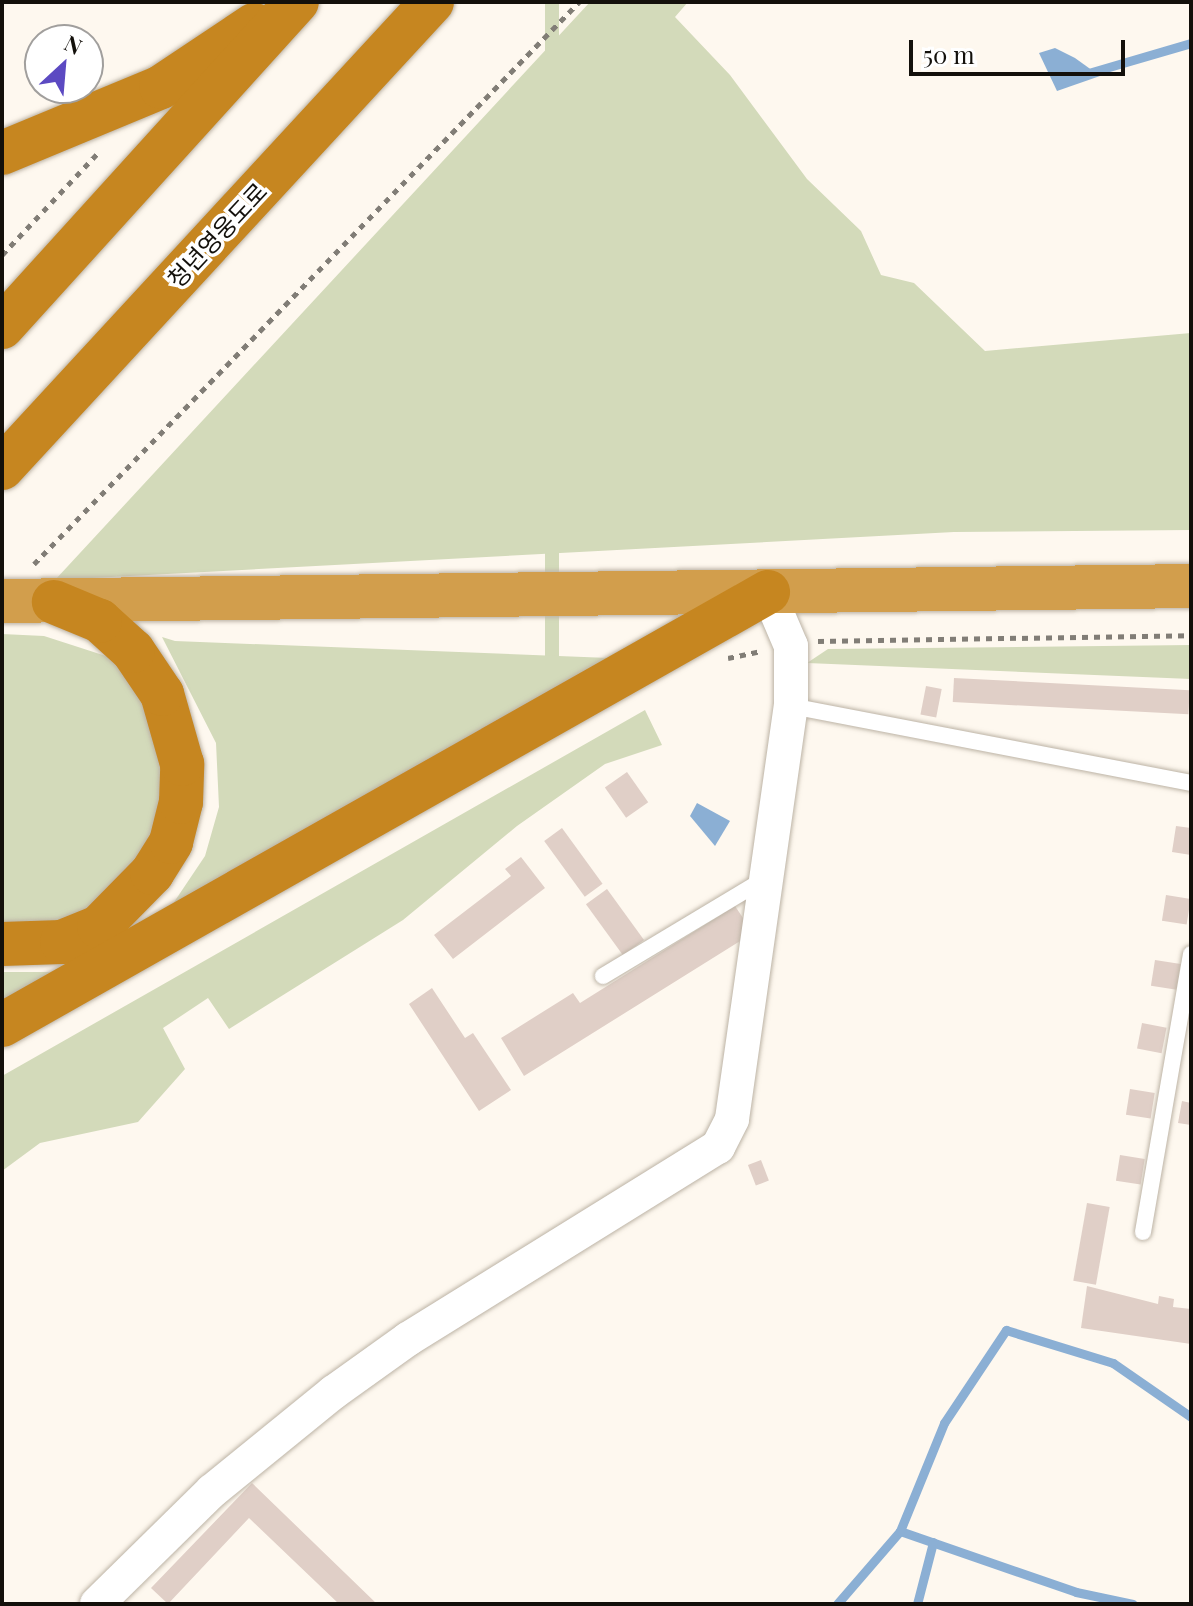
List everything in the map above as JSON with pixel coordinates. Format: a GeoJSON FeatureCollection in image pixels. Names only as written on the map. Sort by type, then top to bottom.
{"type":"FeatureCollection","features":[{"type":"Feature","properties":{"kind":"highway"},"geometry":{"type":"LineString","coordinates":[[2,153],[161,87],[289,2]]}},
{"type":"Feature","properties":{"kind":"highway"},"geometry":{"type":"LineString","coordinates":[[2,327],[297,2]]}},
{"type":"Feature","properties":{"kind":"highway","name":"청년영웅도로"},"geometry":{"type":"LineString","coordinates":[[2,468],[432,2]]}},
{"type":"Feature","properties":{"kind":"highway"},"geometry":{"type":"LineString","coordinates":[[2,601],[1191,586]]}},
{"type":"Feature","properties":{"kind":"highway"},"geometry":{"type":"LineString","coordinates":[[2,1025],[768,592]]}},
{"type":"Feature","properties":{"kind":"highway"},"geometry":{"type":"LineString","coordinates":[[2,944],[62,942],[99,927],[152,873],[171,842],[181,802],[182,764],[162,694],[133,651],[100,621],[54,602]]}},
{"type":"Feature","properties":{"kind":"street"},"geometry":{"type":"LineString","coordinates":[[97,1604],[212,1491],[334,1392],[421,1330],[718,1147],[732,1119],[771,875],[791,706],[791,646],[768,592]]}},
{"type":"Feature","properties":{"kind":"lane"},"geometry":{"type":"LineString","coordinates":[[791,706],[1191,783]]}},
{"type":"Feature","properties":{"kind":"lane"},"geometry":{"type":"LineString","coordinates":[[603,976],[771,875]]}},
{"type":"Feature","properties":{"kind":"lane"},"geometry":{"type":"LineString","coordinates":[[1143,1232],[1191,954]]}},
{"type":"Feature","properties":{"kind":"path"},"geometry":{"type":"LineString","coordinates":[[69,533],[579,2]]}},
{"type":"Feature","properties":{"kind":"path"},"geometry":{"type":"LineString","coordinates":[[718,664],[827,639],[1191,635]]}},
{"type":"Feature","properties":{"kind":"green space"},"geometry":{"type":"Polygon","coordinates":[[[545,2],[559,2],[559,722],[545,722],[545,2]]]}},
{"type":"Feature","properties":{"kind":"green space"},"geometry":{"type":"Polygon","coordinates":[[[590,2],[688,2],[675,17],[730,75],[807,179],[861,231],[881,275],[914,283],[985,351],[1191,333],[1191,530],[954,532],[55,580],[590,2]]]}},
{"type":"Feature","properties":{"kind":"green space"},"geometry":{"type":"Polygon","coordinates":[[[2,634],[44,636],[109,657],[157,704],[172,810],[110,909],[2,936],[2,634]]]}},
{"type":"Feature","properties":{"kind":"green space"},"geometry":{"type":"Polygon","coordinates":[[[162,637],[175,641],[609,658],[162,920],[205,856],[219,807],[216,743],[162,637]]]}},
{"type":"Feature","properties":{"kind":"green space"},"geometry":{"type":"Polygon","coordinates":[[[1191,645],[1191,679],[807,663],[828,649],[1191,645]]]}},
{"type":"Feature","properties":{"kind":"green space"},"geometry":{"type":"Polygon","coordinates":[[[645,710],[662,745],[605,764],[517,826],[403,920],[229,1029],[208,998],[163,1028],[185,1069],[138,1122],[40,1143],[2,1171],[2,1076],[645,710]]]}},
{"type":"Feature","properties":{"kind":"green space"},"geometry":{"type":"Polygon","coordinates":[[[88,962],[2,1011],[2,972],[51,972],[88,962]]]}},
{"type":"Feature","properties":{"kind":"water"},"geometry":{"type":"Polygon","coordinates":[[[1055,48],[1100,76],[1057,91],[1039,53],[1055,48]]]}},
{"type":"Feature","properties":{"kind":"water"},"geometry":{"type":"Polygon","coordinates":[[[697,803],[730,821],[715,846],[690,816],[697,803]]]}},
{"type":"Feature","properties":{"kind":"building"},"geometry":{"type":"Polygon","coordinates":[[[954,678],[1190,690],[1188,714],[953,702],[954,678]]]}},
{"type":"Feature","properties":{"kind":"building"},"geometry":{"type":"Polygon","coordinates":[[[926,686],[942,689],[936,718],[920,714],[926,686]]]}},
{"type":"Feature","properties":{"kind":"building"},"geometry":{"type":"Polygon","coordinates":[[[627,772],[648,802],[626,818],[605,787],[627,772]]]}},
{"type":"Feature","properties":{"kind":"building"},"geometry":{"type":"Polygon","coordinates":[[[1176,826],[1191,828],[1191,855],[1172,852],[1176,826]]]}},
{"type":"Feature","properties":{"kind":"building"},"geometry":{"type":"Polygon","coordinates":[[[562,828],[603,884],[585,897],[544,841],[562,828]]]}},
{"type":"Feature","properties":{"kind":"building"},"geometry":{"type":"Polygon","coordinates":[[[521,857],[545,888],[453,959],[434,935],[511,876],[505,869],[521,857]]]}},
{"type":"Feature","properties":{"kind":"building"},"geometry":{"type":"Polygon","coordinates":[[[607,889],[644,940],[623,955],[586,904],[607,889]]]}},
{"type":"Feature","properties":{"kind":"building"},"geometry":{"type":"Polygon","coordinates":[[[1166,895],[1191,899],[1187,925],[1162,921],[1166,895]]]}},
{"type":"Feature","properties":{"kind":"building"},"geometry":{"type":"Polygon","coordinates":[[[735,906],[753,933],[524,1076],[501,1038],[573,993],[580,1003],[735,906]]]}},
{"type":"Feature","properties":{"kind":"building"},"geometry":{"type":"Polygon","coordinates":[[[1155,960],[1181,964],[1177,990],[1151,986],[1155,960]]]}},
{"type":"Feature","properties":{"kind":"building"},"geometry":{"type":"Polygon","coordinates":[[[432,988],[465,1038],[473,1033],[511,1090],[479,1111],[409,1004],[432,988]]]}},
{"type":"Feature","properties":{"kind":"building"},"geometry":{"type":"Polygon","coordinates":[[[1142,1023],[1167,1028],[1162,1053],[1137,1049],[1142,1023]]]}},
{"type":"Feature","properties":{"kind":"building"},"geometry":{"type":"Polygon","coordinates":[[[1130,1089],[1155,1093],[1151,1119],[1126,1115],[1130,1089]]]}},
{"type":"Feature","properties":{"kind":"building"},"geometry":{"type":"Polygon","coordinates":[[[1182,1101],[1191,1103],[1191,1125],[1178,1123],[1182,1101]]]}},
{"type":"Feature","properties":{"kind":"building"},"geometry":{"type":"Polygon","coordinates":[[[1120,1155],[1145,1159],[1141,1185],[1116,1181],[1120,1155]]]}},
{"type":"Feature","properties":{"kind":"building"},"geometry":{"type":"Polygon","coordinates":[[[761,1160],[769,1181],[756,1186],[748,1165],[761,1160]]]}},
{"type":"Feature","properties":{"kind":"building"},"geometry":{"type":"Polygon","coordinates":[[[1087,1203],[1110,1207],[1096,1285],[1073,1281],[1087,1203]]]}},
{"type":"Feature","properties":{"kind":"building"},"geometry":{"type":"Polygon","coordinates":[[[1087,1286],[1158,1304],[1159,1296],[1174,1299],[1173,1307],[1191,1309],[1191,1344],[1081,1328],[1087,1286]]]}},
{"type":"Feature","properties":{"kind":"building"},"geometry":{"type":"Polygon","coordinates":[[[252,1483],[377,1604],[339,1604],[249,1518],[168,1604],[151,1588],[252,1483]]]}},
{"type":"Feature","properties":{"kind":"waterway"},"geometry":{"type":"LineString","coordinates":[[1085,74],[1191,43]]}},
{"type":"Feature","properties":{"kind":"waterway"},"geometry":{"type":"LineString","coordinates":[[837,1604],[900,1531],[944,1423],[1006,1330],[1113,1363],[1191,1417]]}},
{"type":"Feature","properties":{"kind":"waterway"},"geometry":{"type":"LineString","coordinates":[[900,1531],[1076,1592],[1133,1604]]}},
{"type":"Feature","properties":{"kind":"waterway"},"geometry":{"type":"LineString","coordinates":[[917,1604],[933,1542]]}}]}
